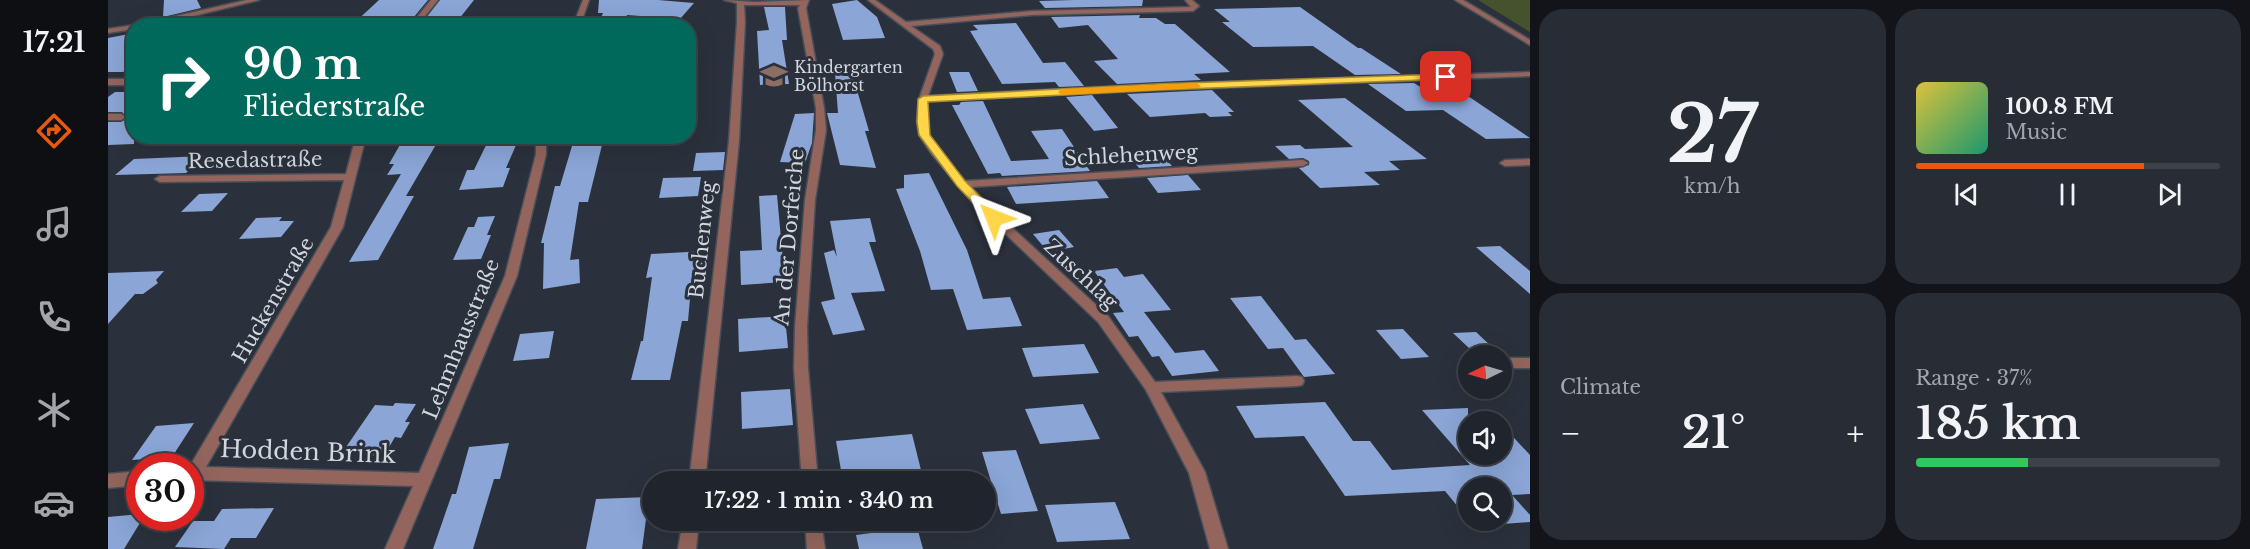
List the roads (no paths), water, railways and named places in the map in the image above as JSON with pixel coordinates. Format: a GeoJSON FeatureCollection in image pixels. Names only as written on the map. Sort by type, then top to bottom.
{"type":"FeatureCollection","features":[{"type":"Feature","properties":{"kind":"street"},"geometry":{"type":"LineString","coordinates":[[176,18],[256,0]]}},
{"type":"Feature","properties":{"kind":"street"},"geometry":{"type":"LineString","coordinates":[[420,18],[435,0]]}},
{"type":"Feature","properties":{"kind":"street"},"geometry":{"type":"LineString","coordinates":[[579,18],[586,0]]}},
{"type":"Feature","properties":{"kind":"street"},"geometry":{"type":"LineString","coordinates":[[727,0],[740,3],[804,2]]}},
{"type":"Feature","properties":{"kind":"street","name":"Zuschlag"},"geometry":{"type":"LineString","coordinates":[[871,0],[933,44],[939,54],[923,99],[924,135],[961,184],[1103,319],[1151,387],[1197,472],[1220,549]]}},
{"type":"Feature","properties":{"kind":"street"},"geometry":{"type":"LineString","coordinates":[[905,24],[1032,13],[1194,8],[1188,0]]}},
{"type":"Feature","properties":{"kind":"street"},"geometry":{"type":"LineString","coordinates":[[1458,0],[1530,43]]}},
{"type":"Feature","properties":{"kind":"street","name":"An der Dorfeiche"},"geometry":{"type":"LineString","coordinates":[[804,2],[821,130],[810,200],[801,327],[801,368],[809,471]]}},
{"type":"Feature","properties":{"kind":"street","name":"Buchenweg"},"geometry":{"type":"LineString","coordinates":[[698,471],[734,141],[741,22],[740,3]]}},
{"type":"Feature","properties":{"kind":"street"},"geometry":{"type":"LineString","coordinates":[[108,31],[126,28]]}},
{"type":"Feature","properties":{"kind":"street"},"geometry":{"type":"LineString","coordinates":[[923,99],[1158,87],[1530,74]]}},
{"type":"Feature","properties":{"kind":"street"},"geometry":{"type":"LineString","coordinates":[[108,82],[126,81]]}},
{"type":"Feature","properties":{"kind":"street"},"geometry":{"type":"LineString","coordinates":[[108,117],[121,117]]}},
{"type":"Feature","properties":{"kind":"street","name":"Huckenstraße"},"geometry":{"type":"LineString","coordinates":[[204,453],[337,227],[359,144]]}},
{"type":"Feature","properties":{"kind":"street","name":"Lehmhausstraße"},"geometry":{"type":"LineString","coordinates":[[394,549],[511,276],[541,154],[541,144]]}},
{"type":"Feature","properties":{"kind":"street"},"geometry":{"type":"LineString","coordinates":[[1505,163],[1530,162]]}},
{"type":"Feature","properties":{"kind":"street","name":"Schlehenweg"},"geometry":{"type":"LineString","coordinates":[[961,184],[1302,163]]}},
{"type":"Feature","properties":{"kind":"street","name":"Resedastraße"},"geometry":{"type":"LineString","coordinates":[[160,179],[350,177]]}},
{"type":"Feature","properties":{"kind":"street"},"geometry":{"type":"LineString","coordinates":[[1512,363],[1530,363]]}},
{"type":"Feature","properties":{"kind":"street"},"geometry":{"type":"LineString","coordinates":[[1151,387],[1297,381]]}},
{"type":"Feature","properties":{"kind":"street","name":"Hodden Brink"},"geometry":{"type":"LineString","coordinates":[[204,472],[424,480]]}},
{"type":"Feature","properties":{"kind":"street"},"geometry":{"type":"LineString","coordinates":[[108,481],[126,479]]}},
{"type":"Feature","properties":{"kind":"street"},"geometry":{"type":"LineString","coordinates":[[687,549],[689,531]]}},
{"type":"Feature","properties":{"kind":"street"},"geometry":{"type":"LineString","coordinates":[[814,531],[816,549]]}},
{"type":"Feature","properties":{"kind":"place","name":"Kindergarten Bölhorst"},"geometry":{"type":"Point","coordinates":[774,76]}}]}
